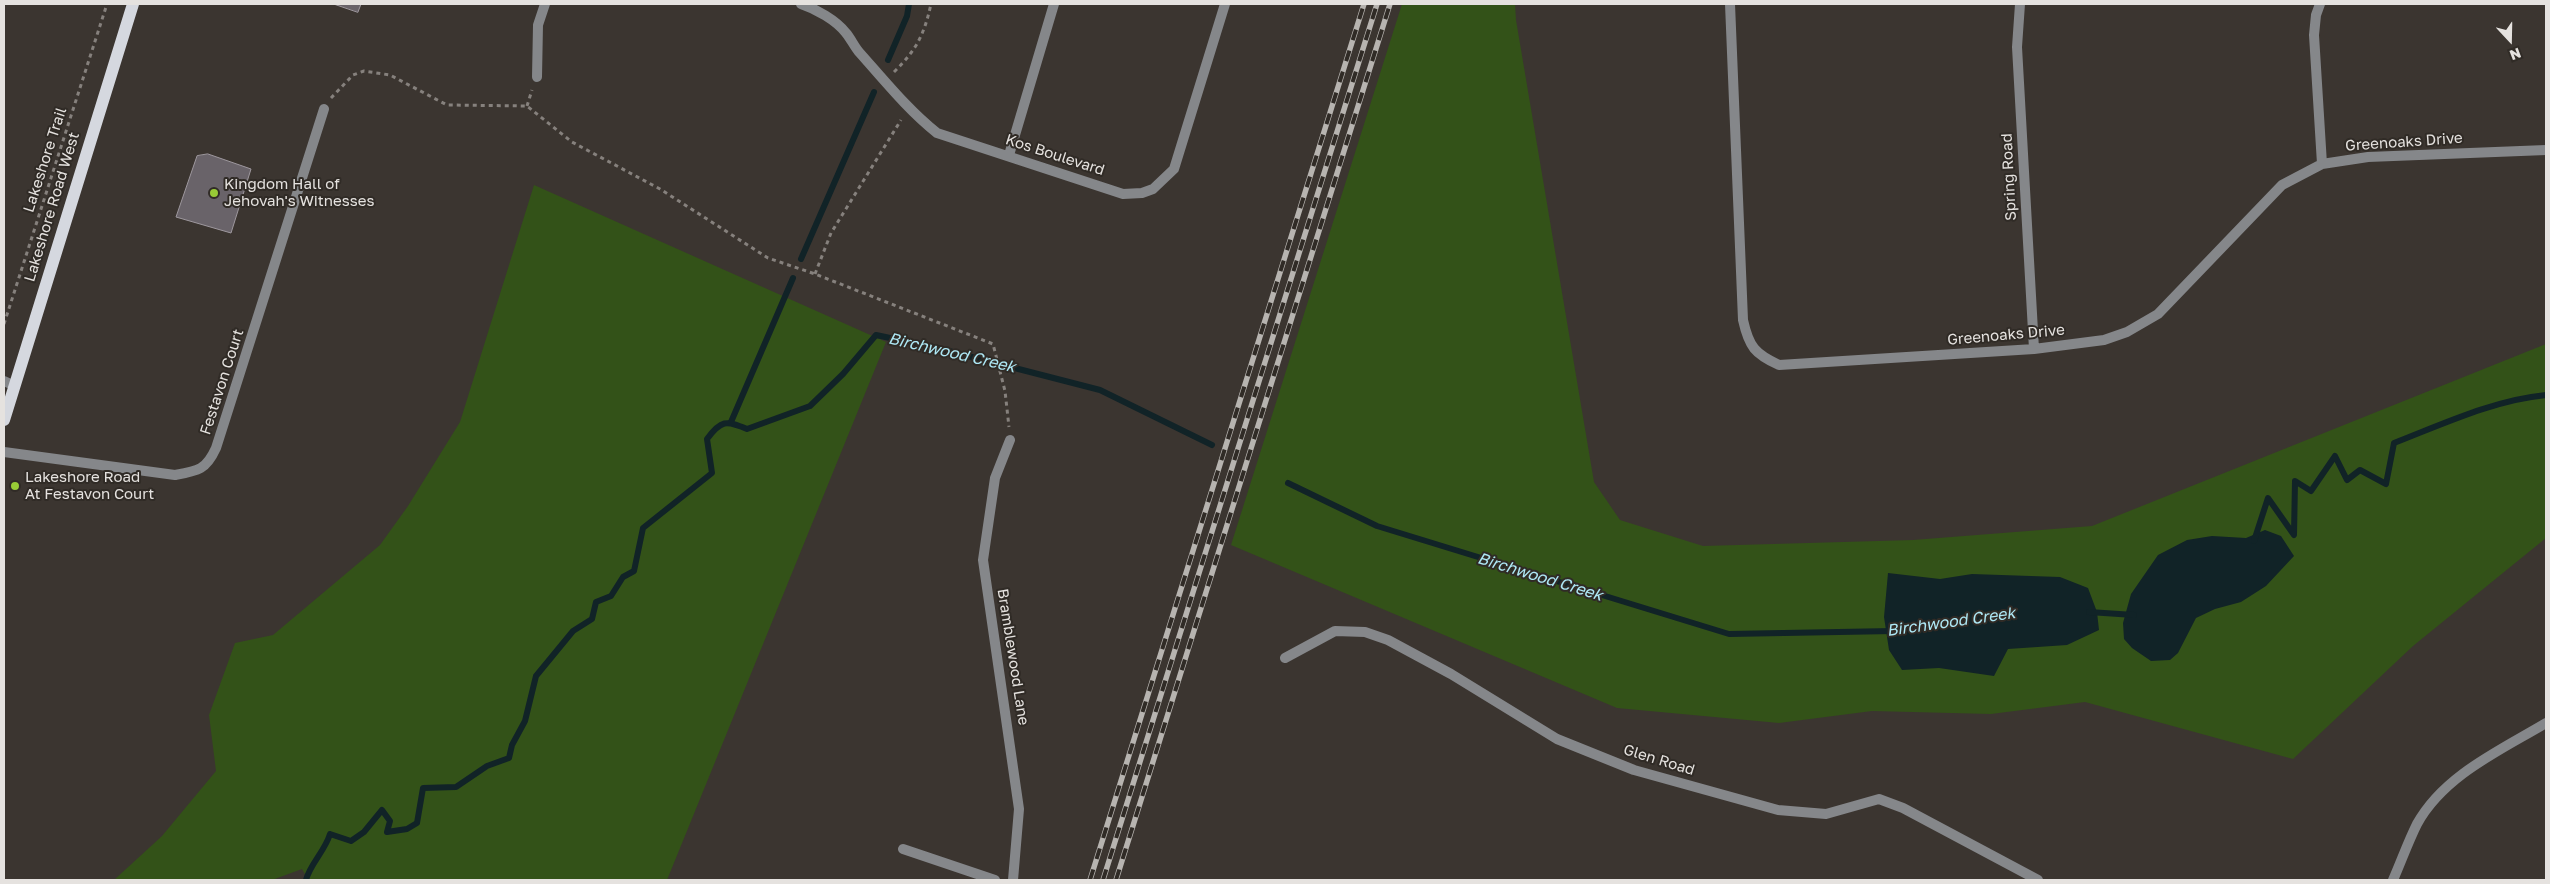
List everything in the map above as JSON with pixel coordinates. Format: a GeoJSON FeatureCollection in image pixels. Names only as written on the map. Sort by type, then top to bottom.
{"type":"FeatureCollection","features":[{"type":"Feature","properties":{"kind":"main road","name":"Lakeshore Road West"},"geometry":{"type":"LineString","coordinates":[[4,420],[9,383],[133,4]]}},
{"type":"Feature","properties":{"kind":"street"},"geometry":{"type":"LineString","coordinates":[[537,77],[538,25],[545,4]]}},
{"type":"Feature","properties":{"kind":"street","name":"Kos Boulevard"},"geometry":{"type":"LineString","coordinates":[[801,4],[818,10],[845,32],[853,45],[885,81],[937,133],[1009,155],[1123,194],[1142,193],[1153,189],[1174,168],[1225,4]]}},
{"type":"Feature","properties":{"kind":"street"},"geometry":{"type":"LineString","coordinates":[[1009,155],[1054,4]]}},
{"type":"Feature","properties":{"kind":"street","name":"Greenoaks Drive"},"geometry":{"type":"LineString","coordinates":[[1730,4],[1744,320],[1747,338],[1760,356],[1779,365],[2034,350],[2104,340],[2127,332],[2158,314],[2282,185],[2322,164],[2368,157],[2546,150]]}},
{"type":"Feature","properties":{"kind":"street","name":"Spring Road"},"geometry":{"type":"LineString","coordinates":[[2020,4],[2016,47],[2034,350]]}},
{"type":"Feature","properties":{"kind":"street"},"geometry":{"type":"LineString","coordinates":[[2320,4],[2316,15],[2314,36],[2322,164]]}},
{"type":"Feature","properties":{"kind":"street","name":"Festavon Court"},"geometry":{"type":"LineString","coordinates":[[4,452],[175,475],[193,472],[209,463],[216,448],[324,109]]}},
{"type":"Feature","properties":{"kind":"street","name":"Bramblewood Lane"},"geometry":{"type":"LineString","coordinates":[[1010,440],[995,478],[983,560],[1020,810],[1013,880]]}},
{"type":"Feature","properties":{"kind":"street","name":"Glen Road"},"geometry":{"type":"LineString","coordinates":[[1285,658],[1335,630],[1365,632],[1388,640],[1452,674],[1557,739],[1634,770],[1778,810],[1826,814],[1879,799],[1903,808],[2038,880]]}},
{"type":"Feature","properties":{"kind":"street"},"geometry":{"type":"LineString","coordinates":[[2393,880],[2418,822],[2442,791],[2469,769],[2546,723]]}},
{"type":"Feature","properties":{"kind":"street"},"geometry":{"type":"LineString","coordinates":[[902,849],[995,880]]}},
{"type":"Feature","properties":{"kind":"path","name":"Lakeshore Trail"},"geometry":{"type":"LineString","coordinates":[[4,324],[107,4]]}},
{"type":"Feature","properties":{"kind":"path"},"geometry":{"type":"LineString","coordinates":[[885,81],[913,54],[925,30],[931,4]]}},
{"type":"Feature","properties":{"kind":"path"},"geometry":{"type":"LineString","coordinates":[[324,109],[332,96],[353,75],[364,72],[390,75],[447,106],[526,106],[572,142],[660,189],[768,258],[815,274],[993,344],[1005,391],[1010,440]]}},
{"type":"Feature","properties":{"kind":"path"},"geometry":{"type":"LineString","coordinates":[[815,274],[831,233],[909,107]]}},
{"type":"Feature","properties":{"kind":"green space"},"geometry":{"type":"Polygon","coordinates":[[[1402,4],[1515,4],[1516,20],[1594,482],[1620,520],[1703,546],[1913,540],[2092,526],[2546,344],[2546,538],[2413,646],[2293,759],[2085,702],[1991,714],[1872,711],[1779,723],[1617,708],[1231,545],[1402,4]]]}},
{"type":"Feature","properties":{"kind":"green space"},"geometry":{"type":"Polygon","coordinates":[[[534,185],[886,342],[667,880],[308,880],[302,869],[272,880],[114,880],[162,836],[216,771],[209,715],[235,643],[273,635],[380,545],[408,506],[460,422],[534,185]]]}},
{"type":"Feature","properties":{"kind":"water"},"geometry":{"type":"Polygon","coordinates":[[[2265,530],[2281,536],[2294,556],[2266,586],[2241,602],[2215,609],[2196,618],[2178,653],[2170,660],[2151,661],[2132,648],[2124,639],[2123,623],[2131,594],[2158,555],[2187,540],[2212,536],[2246,538],[2265,530]]]}},
{"type":"Feature","properties":{"kind":"water"},"geometry":{"type":"Polygon","coordinates":[[[1888,573],[1940,579],[1972,574],[2060,577],[2088,588],[2097,612],[2099,630],[2067,645],[2008,649],[1994,676],[1939,668],[1902,670],[1889,650],[1884,617],[1888,573]]]}},
{"type":"Feature","properties":{"kind":"building"},"geometry":{"type":"Polygon","coordinates":[[[334,4],[361,4],[358,12],[334,4]]]}},
{"type":"Feature","properties":{"kind":"building","name":"Kingdom Hall of Jehovah's Witnesses"},"geometry":{"type":"Polygon","coordinates":[[[208,154],[251,169],[231,233],[176,217],[197,156],[208,154]]]}},
{"type":"Feature","properties":{"kind":"waterway"},"geometry":{"type":"LineString","coordinates":[[888,60],[907,16],[909,4]]}},
{"type":"Feature","properties":{"kind":"waterway"},"geometry":{"type":"LineString","coordinates":[[801,259],[874,92]]}},
{"type":"Feature","properties":{"kind":"waterway"},"geometry":{"type":"LineString","coordinates":[[731,422],[793,278]]}},
{"type":"Feature","properties":{"kind":"waterway","name":"Birchwood Creek"},"geometry":{"type":"LineString","coordinates":[[306,880],[330,834],[351,841],[364,832],[382,810],[390,821],[387,832],[407,829],[417,823],[423,788],[456,787],[487,766],[509,758],[512,745],[525,721],[536,676],[573,631],[592,619],[596,602],[611,596],[623,577],[634,571],[643,528],[712,473],[707,439],[716,428],[724,423],[729,423],[747,429],[810,406],[843,374],[876,335],[937,348],[1100,390],[1212,445]]}},
{"type":"Feature","properties":{"kind":"waterway","name":"Birchwood Creek"},"geometry":{"type":"LineString","coordinates":[[2254,541],[2268,498],[2294,535],[2295,481],[2311,491],[2335,456],[2347,480],[2360,470],[2386,484],[2394,443],[2488,407],[2546,395]]}},
{"type":"Feature","properties":{"kind":"waterway","name":"Birchwood Creek"},"geometry":{"type":"LineString","coordinates":[[1288,483],[1377,526],[1729,634],[1893,631]]}},
{"type":"Feature","properties":{"kind":"waterway","name":"Birchwood Creek"},"geometry":{"type":"LineString","coordinates":[[2089,612],[2134,615]]}},
{"type":"Feature","properties":{"kind":"railway"},"geometry":{"type":"LineString","coordinates":[[1090,880],[1364,4]]}},
{"type":"Feature","properties":{"kind":"railway"},"geometry":{"type":"LineString","coordinates":[[1103,880],[1377,4]]}},
{"type":"Feature","properties":{"kind":"railway"},"geometry":{"type":"LineString","coordinates":[[1116,880],[1390,4]]}},
{"type":"Feature","properties":{"kind":"place","name":"Kingdom Hall of Jehovah's Witnesses"},"geometry":{"type":"Point","coordinates":[214,193]}},
{"type":"Feature","properties":{"kind":"place","name":"Lakeshore Road At Festavon Court"},"geometry":{"type":"Point","coordinates":[15,486]}}]}
